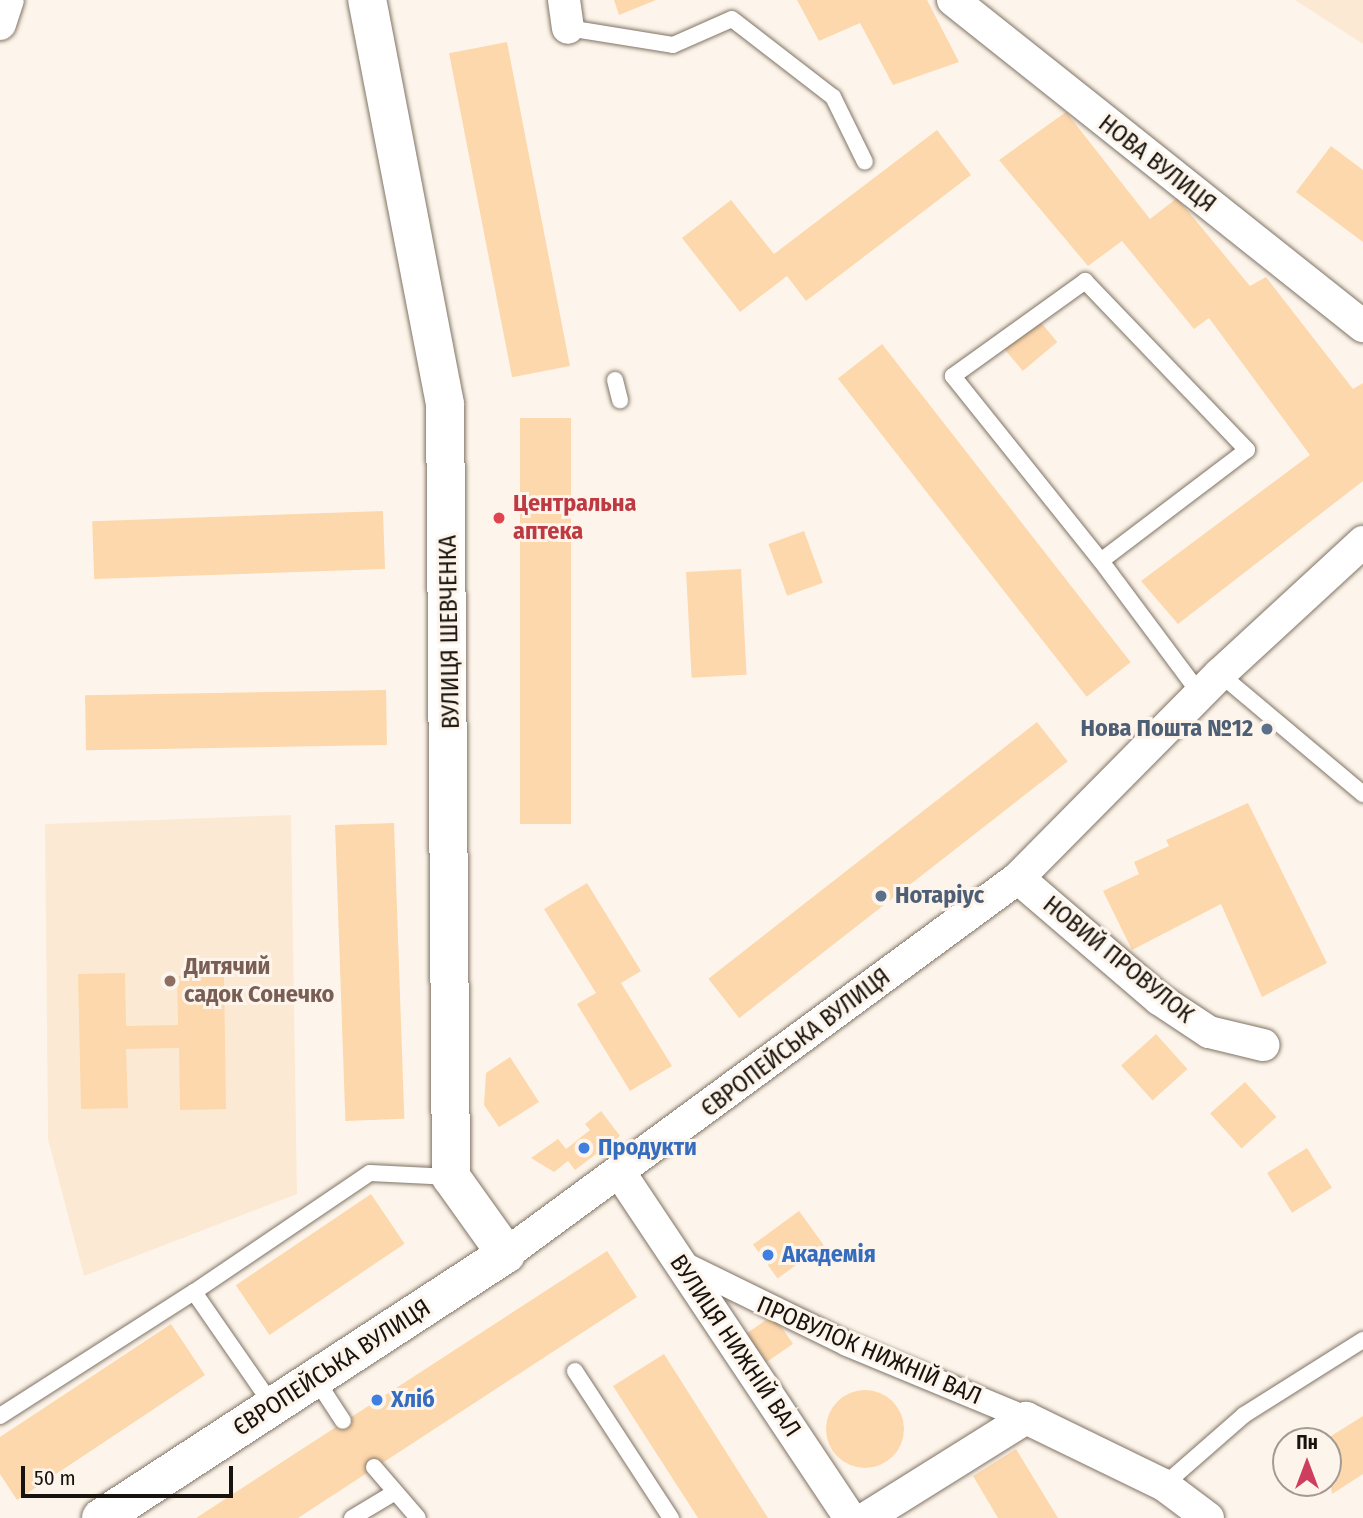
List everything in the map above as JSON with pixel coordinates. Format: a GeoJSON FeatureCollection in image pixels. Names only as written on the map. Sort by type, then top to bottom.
{"type":"FeatureCollection","features":[{"type":"Feature","properties":{"kind":"main road","name":"ВУЛИЦЯ ШЕВЧЕНКА"},"geometry":{"type":"LineString","coordinates":[[367,0],[444,404],[452,746],[451,1177]]}},
{"type":"Feature","properties":{"kind":"main road"},"geometry":{"type":"LineString","coordinates":[[451,1177],[506,1254]]}},
{"type":"Feature","properties":{"kind":"main road","name":"ЄВРОПЕЙСЬКА ВУЛИЦЯ"},"geometry":{"type":"LineString","coordinates":[[101,1518],[506,1254]]}},
{"type":"Feature","properties":{"kind":"street"},"geometry":{"type":"LineString","coordinates":[[0,24],[8,0]]}},
{"type":"Feature","properties":{"kind":"street","name":"НОВА ВУЛИЦЯ"},"geometry":{"type":"LineString","coordinates":[[953,0],[1363,327]]}},
{"type":"Feature","properties":{"kind":"street","name":"ЄВРОПЕЙСЬКА ВУЛИЦЯ"},"geometry":{"type":"LineString","coordinates":[[506,1254],[620,1173],[1018,878],[1210,684],[1363,542]]}},
{"type":"Feature","properties":{"kind":"street","name":"НОВИЙ ПРОВУЛОК"},"geometry":{"type":"LineString","coordinates":[[1018,878],[1158,999],[1209,1032],[1263,1045]]}},
{"type":"Feature","properties":{"kind":"street","name":"ВУЛИЦЯ НИЖНІЙ ВАЛ"},"geometry":{"type":"LineString","coordinates":[[620,1173],[850,1518]]}},
{"type":"Feature","properties":{"kind":"street","name":"ПРОВУЛОК НИЖНІЙ ВАЛ"},"geometry":{"type":"LineString","coordinates":[[677,1261],[809,1326],[1026,1418],[1164,1485],[1208,1518]]}},
{"type":"Feature","properties":{"kind":"street","name":"ПРОВУЛОК НИЖНІЙ ВАЛ"},"geometry":{"type":"LineString","coordinates":[[866,1518],[1026,1418]]}},
{"type":"Feature","properties":{"kind":"lane"},"geometry":{"type":"LineString","coordinates":[[566,14],[673,45],[732,19],[833,97],[865,162]]}},
{"type":"Feature","properties":{"kind":"lane"},"geometry":{"type":"LineString","coordinates":[[1101,561],[1247,450],[1085,281],[953,376],[1101,561],[1210,684],[1363,794]]}},
{"type":"Feature","properties":{"kind":"lane"},"geometry":{"type":"LineString","coordinates":[[615,380],[620,400]]}},
{"type":"Feature","properties":{"kind":"lane"},"geometry":{"type":"LineString","coordinates":[[0,1416],[194,1292],[370,1172],[451,1177]]}},
{"type":"Feature","properties":{"kind":"lane"},"geometry":{"type":"LineString","coordinates":[[194,1292],[273,1406]]}},
{"type":"Feature","properties":{"kind":"lane"},"geometry":{"type":"LineString","coordinates":[[1164,1485],[1244,1415],[1363,1340]]}},
{"type":"Feature","properties":{"kind":"lane"},"geometry":{"type":"LineString","coordinates":[[575,1371],[671,1518]]}},
{"type":"Feature","properties":{"kind":"lane"},"geometry":{"type":"LineString","coordinates":[[316,1378],[344,1421]]}},
{"type":"Feature","properties":{"kind":"lane"},"geometry":{"type":"LineString","coordinates":[[374,1467],[392,1494],[418,1518]]}},
{"type":"Feature","properties":{"kind":"lane"},"geometry":{"type":"LineString","coordinates":[[352,1518],[392,1494]]}},
{"type":"Feature","properties":{"kind":"shaded area"},"geometry":{"type":"Polygon","coordinates":[[[1295,0],[1363,0],[1363,44],[1295,0]]]}},
{"type":"Feature","properties":{"kind":"shaded area","name":"Дитячий садок Сонечко"},"geometry":{"type":"Polygon","coordinates":[[[291,815],[297,1194],[84,1276],[48,1139],[45,824],[291,815]]]}},
{"type":"Feature","properties":{"kind":"building"},"geometry":{"type":"Polygon","coordinates":[[[614,0],[656,0],[619,15],[614,0]]]}},
{"type":"Feature","properties":{"kind":"building"},"geometry":{"type":"Polygon","coordinates":[[[797,0],[927,0],[959,62],[893,85],[860,23],[819,41],[797,0]]]}},
{"type":"Feature","properties":{"kind":"building"},"geometry":{"type":"Polygon","coordinates":[[[507,42],[570,366],[512,377],[449,53],[507,42]]]}},
{"type":"Feature","properties":{"kind":"building"},"geometry":{"type":"Polygon","coordinates":[[[1066,112],[1150,219],[1177,198],[1250,286],[1266,277],[1353,389],[1363,383],[1363,481],[1178,624],[1141,581],[1310,455],[1209,318],[1194,329],[1122,241],[1088,266],[999,160],[1066,112]]]}},
{"type":"Feature","properties":{"kind":"building"},"geometry":{"type":"Polygon","coordinates":[[[937,130],[971,175],[806,301],[787,276],[740,312],[682,238],[731,200],[774,254],[937,130]]]}},
{"type":"Feature","properties":{"kind":"building"},"geometry":{"type":"Polygon","coordinates":[[[1331,146],[1363,170],[1363,242],[1296,192],[1331,146]]]}},
{"type":"Feature","properties":{"kind":"building"},"geometry":{"type":"Polygon","coordinates":[[[1038,319],[1057,342],[1023,371],[1004,348],[1038,319]]]}},
{"type":"Feature","properties":{"kind":"building"},"geometry":{"type":"Polygon","coordinates":[[[882,344],[1131,662],[1087,697],[838,378],[882,344]]]}},
{"type":"Feature","properties":{"kind":"building"},"geometry":{"type":"Polygon","coordinates":[[[520,418],[571,418],[571,824],[520,824],[520,418]]]}},
{"type":"Feature","properties":{"kind":"building"},"geometry":{"type":"Polygon","coordinates":[[[383,511],[385,569],[94,579],[92,521],[383,511]]]}},
{"type":"Feature","properties":{"kind":"building"},"geometry":{"type":"Polygon","coordinates":[[[804,531],[823,583],[787,596],[768,544],[804,531]]]}},
{"type":"Feature","properties":{"kind":"building"},"geometry":{"type":"Polygon","coordinates":[[[741,569],[747,675],[692,678],[686,572],[741,569]]]}},
{"type":"Feature","properties":{"kind":"building"},"geometry":{"type":"Polygon","coordinates":[[[386,690],[387,745],[86,750],[85,695],[386,690]]]}},
{"type":"Feature","properties":{"kind":"building"},"geometry":{"type":"Polygon","coordinates":[[[1037,722],[1068,761],[739,1018],[708,979],[1037,722]]]}},
{"type":"Feature","properties":{"kind":"building"},"geometry":{"type":"Polygon","coordinates":[[[1248,803],[1327,963],[1262,997],[1221,904],[1132,950],[1103,891],[1139,874],[1134,862],[1169,846],[1166,840],[1248,803]]]}},
{"type":"Feature","properties":{"kind":"building"},"geometry":{"type":"Polygon","coordinates":[[[394,823],[404,1119],[345,1121],[335,825],[394,823]]]}},
{"type":"Feature","properties":{"kind":"building"},"geometry":{"type":"Polygon","coordinates":[[[587,883],[641,971],[621,983],[672,1066],[630,1091],[577,1004],[596,993],[544,909],[587,883]]]}},
{"type":"Feature","properties":{"kind":"building"},"geometry":{"type":"Polygon","coordinates":[[[125,973],[126,1026],[178,1025],[177,976],[224,975],[226,1109],[180,1110],[179,1048],[126,1049],[128,1108],[81,1109],[78,974],[125,973]]]}},
{"type":"Feature","properties":{"kind":"building"},"geometry":{"type":"Polygon","coordinates":[[[1156,1034],[1187,1069],[1153,1100],[1121,1065],[1156,1034]]]}},
{"type":"Feature","properties":{"kind":"building"},"geometry":{"type":"Polygon","coordinates":[[[510,1057],[539,1102],[499,1127],[484,1105],[486,1073],[510,1057]]]}},
{"type":"Feature","properties":{"kind":"building"},"geometry":{"type":"Polygon","coordinates":[[[1245,1082],[1276,1117],[1242,1148],[1210,1113],[1245,1082]]]}},
{"type":"Feature","properties":{"kind":"building"},"geometry":{"type":"Polygon","coordinates":[[[601,1111],[620,1136],[575,1170],[568,1161],[554,1172],[531,1158],[558,1139],[566,1149],[590,1130],[585,1124],[601,1111]]]}},
{"type":"Feature","properties":{"kind":"building"},"geometry":{"type":"Polygon","coordinates":[[[1307,1148],[1332,1188],[1292,1213],[1267,1173],[1307,1148]]]}},
{"type":"Feature","properties":{"kind":"building"},"geometry":{"type":"Polygon","coordinates":[[[371,1194],[405,1244],[269,1335],[236,1285],[371,1194]]]}},
{"type":"Feature","properties":{"kind":"building"},"geometry":{"type":"Polygon","coordinates":[[[799,1211],[824,1245],[778,1278],[753,1245],[799,1211]]]}},
{"type":"Feature","properties":{"kind":"building"},"geometry":{"type":"Polygon","coordinates":[[[607,1251],[637,1297],[298,1518],[196,1518],[607,1251]]]}},
{"type":"Feature","properties":{"kind":"building"},"geometry":{"type":"Polygon","coordinates":[[[773,1315],[793,1344],[766,1363],[746,1334],[773,1315]]]}},
{"type":"Feature","properties":{"kind":"building"},"geometry":{"type":"Polygon","coordinates":[[[171,1324],[205,1375],[17,1500],[0,1474],[0,1437],[171,1324]]]}},
{"type":"Feature","properties":{"kind":"building"},"geometry":{"type":"Polygon","coordinates":[[[664,1354],[768,1518],[698,1518],[613,1386],[664,1354]]]}},
{"type":"Feature","properties":{"kind":"building"},"geometry":{"type":"Polygon","coordinates":[[[857,1390],[873,1390],[887,1396],[898,1407],[904,1421],[904,1437],[898,1451],[887,1462],[873,1468],[857,1468],[843,1462],[832,1451],[826,1437],[826,1421],[832,1407],[843,1396],[857,1390]]]}},
{"type":"Feature","properties":{"kind":"building"},"geometry":{"type":"Polygon","coordinates":[[[1363,1416],[1363,1474],[1342,1488],[1342,1429],[1363,1416]]]}},
{"type":"Feature","properties":{"kind":"building"},"geometry":{"type":"Polygon","coordinates":[[[1016,1449],[1058,1518],[998,1518],[973,1476],[1016,1449]]]}},
{"type":"Feature","properties":{"kind":"place","name":"Центральна аптека"},"geometry":{"type":"Point","coordinates":[499,518]}},
{"type":"Feature","properties":{"kind":"place","name":"Нова Пошта №12"},"geometry":{"type":"Point","coordinates":[1267,729]}},
{"type":"Feature","properties":{"kind":"place","name":"Нотаріус"},"geometry":{"type":"Point","coordinates":[881,896]}},
{"type":"Feature","properties":{"kind":"place","name":"Дитячий садок Сонечко"},"geometry":{"type":"Point","coordinates":[170,981]}},
{"type":"Feature","properties":{"kind":"place","name":"Продукти"},"geometry":{"type":"Point","coordinates":[584,1148]}},
{"type":"Feature","properties":{"kind":"place","name":"Академія"},"geometry":{"type":"Point","coordinates":[768,1255]}},
{"type":"Feature","properties":{"kind":"place","name":"Хліб"},"geometry":{"type":"Point","coordinates":[377,1400]}}]}
